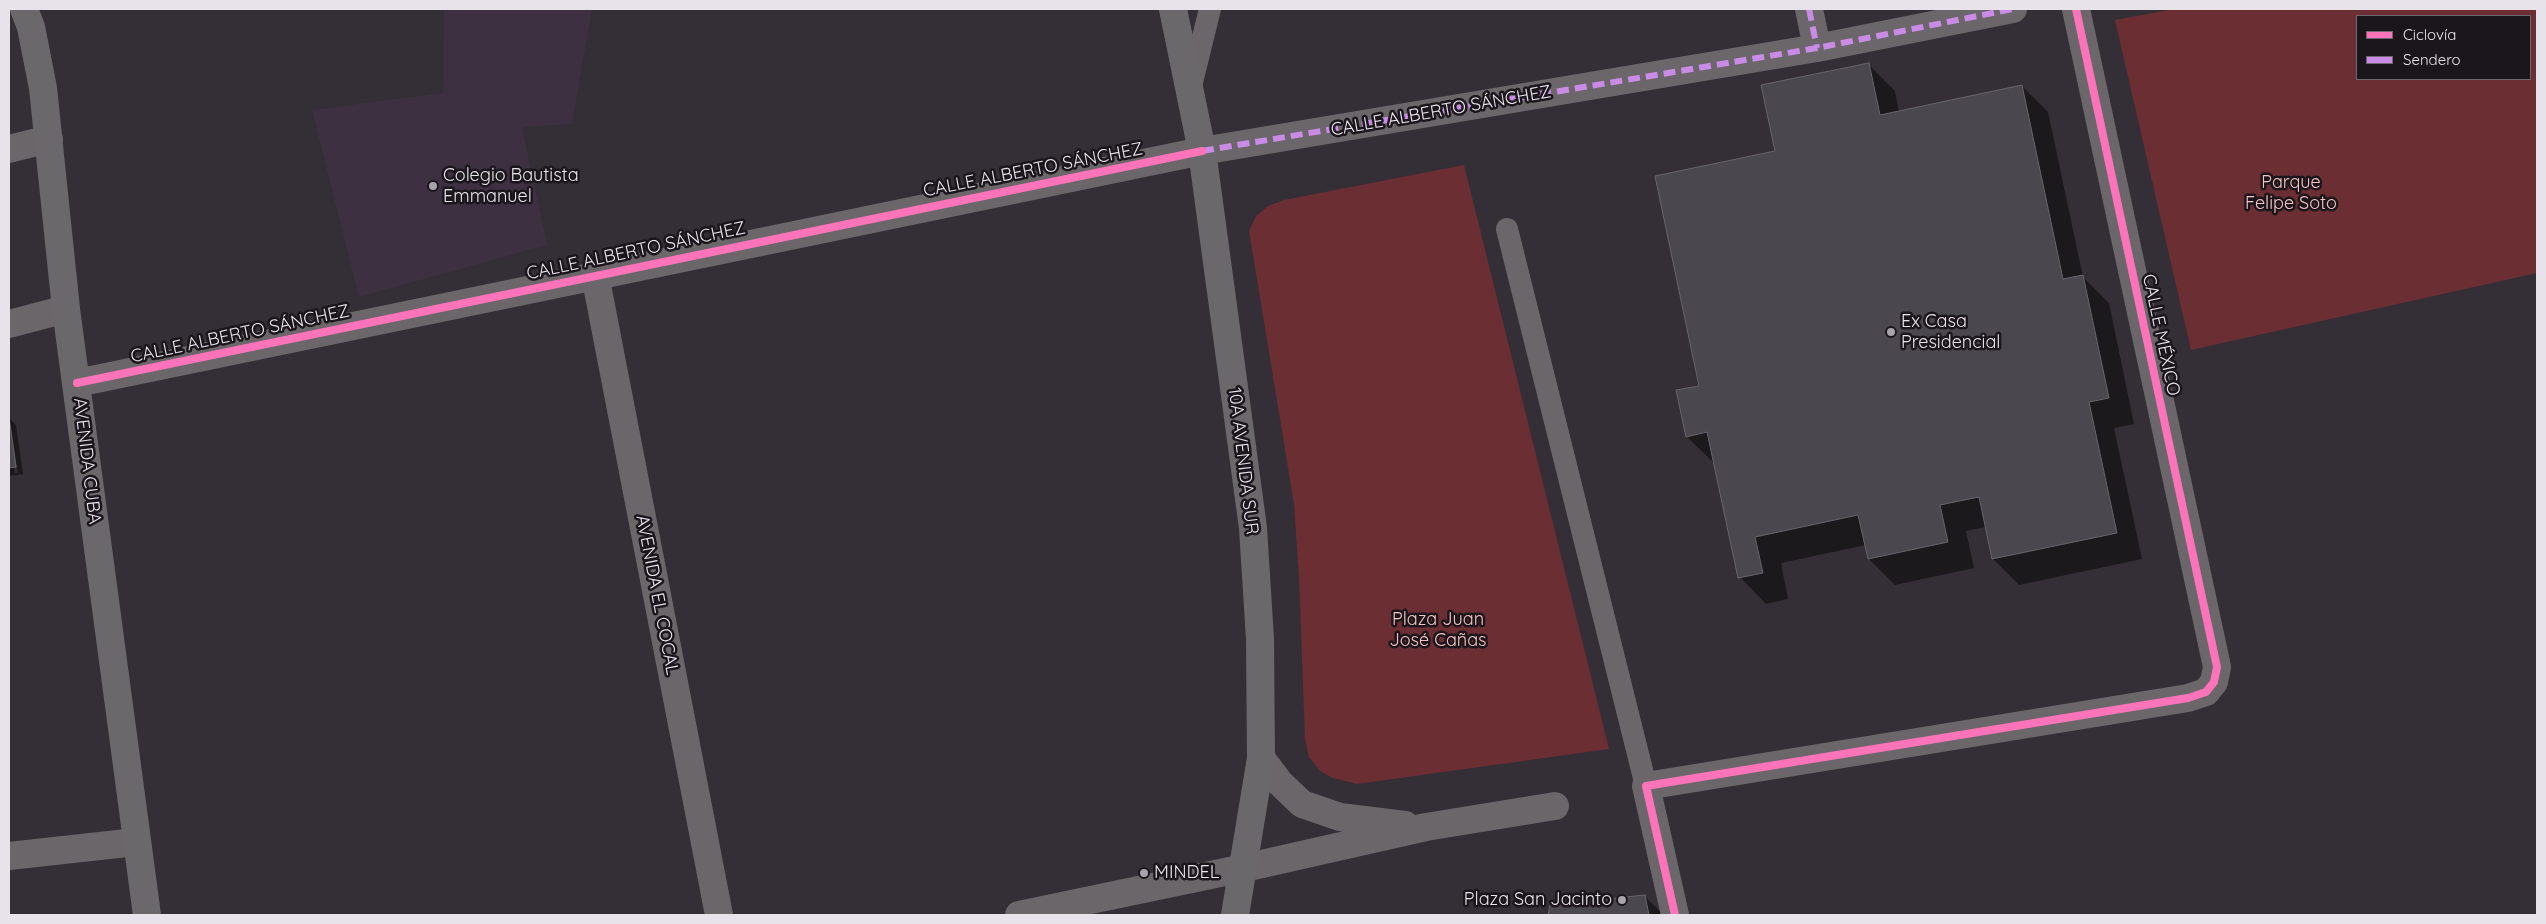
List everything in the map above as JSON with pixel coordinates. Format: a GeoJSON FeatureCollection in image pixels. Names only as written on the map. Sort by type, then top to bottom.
{"type":"FeatureCollection","features":[{"type":"Feature","properties":{"kind":"main road","name":"AVENIDA CUBA"},"geometry":{"type":"LineString","coordinates":[[24,9],[31,27],[40,71],[66,309],[147,915]]}},
{"type":"Feature","properties":{"kind":"main road","name":"10A AVENIDA SUR"},"geometry":{"type":"LineString","coordinates":[[1173,9],[1202,151],[1253,528],[1260,639],[1261,758],[1244,868],[1234,915]]}},
{"type":"Feature","properties":{"kind":"street"},"geometry":{"type":"LineString","coordinates":[[1809,9],[1817,48]]}},
{"type":"Feature","properties":{"kind":"street","name":"CALLE ALBERTO SÁNCHEZ"},"geometry":{"type":"LineString","coordinates":[[77,383],[1202,151],[1817,48],[2013,9]]}},
{"type":"Feature","properties":{"kind":"street","name":"CALLE MÉXICO"},"geometry":{"type":"LineString","coordinates":[[1646,786],[2188,698],[2206,692],[2214,682],[2217,667],[2076,9]]}},
{"type":"Feature","properties":{"kind":"street"},"geometry":{"type":"LineString","coordinates":[[9,148],[48,139]]}},
{"type":"Feature","properties":{"kind":"street","name":"AVENIDA EL COCAL"},"geometry":{"type":"LineString","coordinates":[[595,275],[719,915]]}},
{"type":"Feature","properties":{"kind":"street"},"geometry":{"type":"LineString","coordinates":[[9,324],[66,309]]}},
{"type":"Feature","properties":{"kind":"street"},"geometry":{"type":"LineString","coordinates":[[1261,758],[1279,782],[1302,804],[1340,817],[1426,827]]}},
{"type":"Feature","properties":{"kind":"street"},"geometry":{"type":"LineString","coordinates":[[1646,786],[1675,915]]}},
{"type":"Feature","properties":{"kind":"street"},"geometry":{"type":"LineString","coordinates":[[1019,915],[1244,868],[1426,827],[1555,806]]}},
{"type":"Feature","properties":{"kind":"street"},"geometry":{"type":"LineString","coordinates":[[9,856],[136,842]]}},
{"type":"Feature","properties":{"kind":"lane"},"geometry":{"type":"LineString","coordinates":[[1190,91],[1210,9]]}},
{"type":"Feature","properties":{"kind":"lane"},"geometry":{"type":"LineString","coordinates":[[1507,228],[1646,786]]}},
{"type":"Feature","properties":{"kind":"shaded area","name":"Colegio Bautista Emmanuel"},"geometry":{"type":"Polygon","coordinates":[[[444,9],[592,9],[572,124],[522,127],[547,245],[359,297],[312,110],[443,93],[444,9]]]}},
{"type":"Feature","properties":{"kind":"green space","name":"Parque Felipe Soto"},"geometry":{"type":"Polygon","coordinates":[[[2174,9],[2537,9],[2537,273],[2191,350],[2115,20],[2174,9]]]}},
{"type":"Feature","properties":{"kind":"green space","name":"Plaza Juan José Cañas"},"geometry":{"type":"Polygon","coordinates":[[[1464,165],[1609,749],[1357,784],[1333,778],[1320,771],[1309,757],[1305,740],[1299,576],[1294,504],[1249,231],[1256,216],[1268,206],[1284,200],[1464,165]]]}},
{"type":"Feature","properties":{"kind":"building","name":"Ex Casa Presidencial"},"geometry":{"type":"Polygon","coordinates":[[[1869,63],[1880,115],[2022,85],[2063,279],[2083,275],[2109,398],[2089,402],[2117,533],[1992,559],[1979,497],[1940,505],[1948,542],[1868,559],[1858,515],[1755,537],[1763,573],[1738,578],[1707,432],[1686,437],[1676,390],[1699,386],[1655,176],[1775,151],[1761,85],[1869,63]]]}},
{"type":"Feature","properties":{"kind":"building"},"geometry":{"type":"Polygon","coordinates":[[[9,417],[16,467],[9,468],[9,417]]]}},
{"type":"Feature","properties":{"kind":"building","name":"Plaza San Jacinto"},"geometry":{"type":"Polygon","coordinates":[[[1645,895],[1649,915],[1548,915],[1550,905],[1645,895]]]}},
{"type":"Feature","properties":{"kind":"marked path"},"geometry":{"type":"LineString","coordinates":[[1809,9],[1817,48]]}},
{"type":"Feature","properties":{"kind":"marked path"},"geometry":{"type":"LineString","coordinates":[[1202,151],[1817,48],[2013,9]]}},
{"type":"Feature","properties":{"kind":"cycle path"},"geometry":{"type":"LineString","coordinates":[[1675,915],[1646,786],[2188,698],[2206,692],[2214,682],[2217,667],[2076,9]]}},
{"type":"Feature","properties":{"kind":"cycle path"},"geometry":{"type":"LineString","coordinates":[[77,383],[1202,151]]}},
{"type":"Feature","properties":{"kind":"place","name":"Colegio Bautista Emmanuel"},"geometry":{"type":"Point","coordinates":[433,186]}},
{"type":"Feature","properties":{"kind":"place","name":"Ex Casa Presidencial"},"geometry":{"type":"Point","coordinates":[1891,332]}},
{"type":"Feature","properties":{"kind":"place","name":"MINDEL"},"geometry":{"type":"Point","coordinates":[1144,873]}},
{"type":"Feature","properties":{"kind":"place","name":"Plaza San Jacinto"},"geometry":{"type":"Point","coordinates":[1622,900]}}]}
